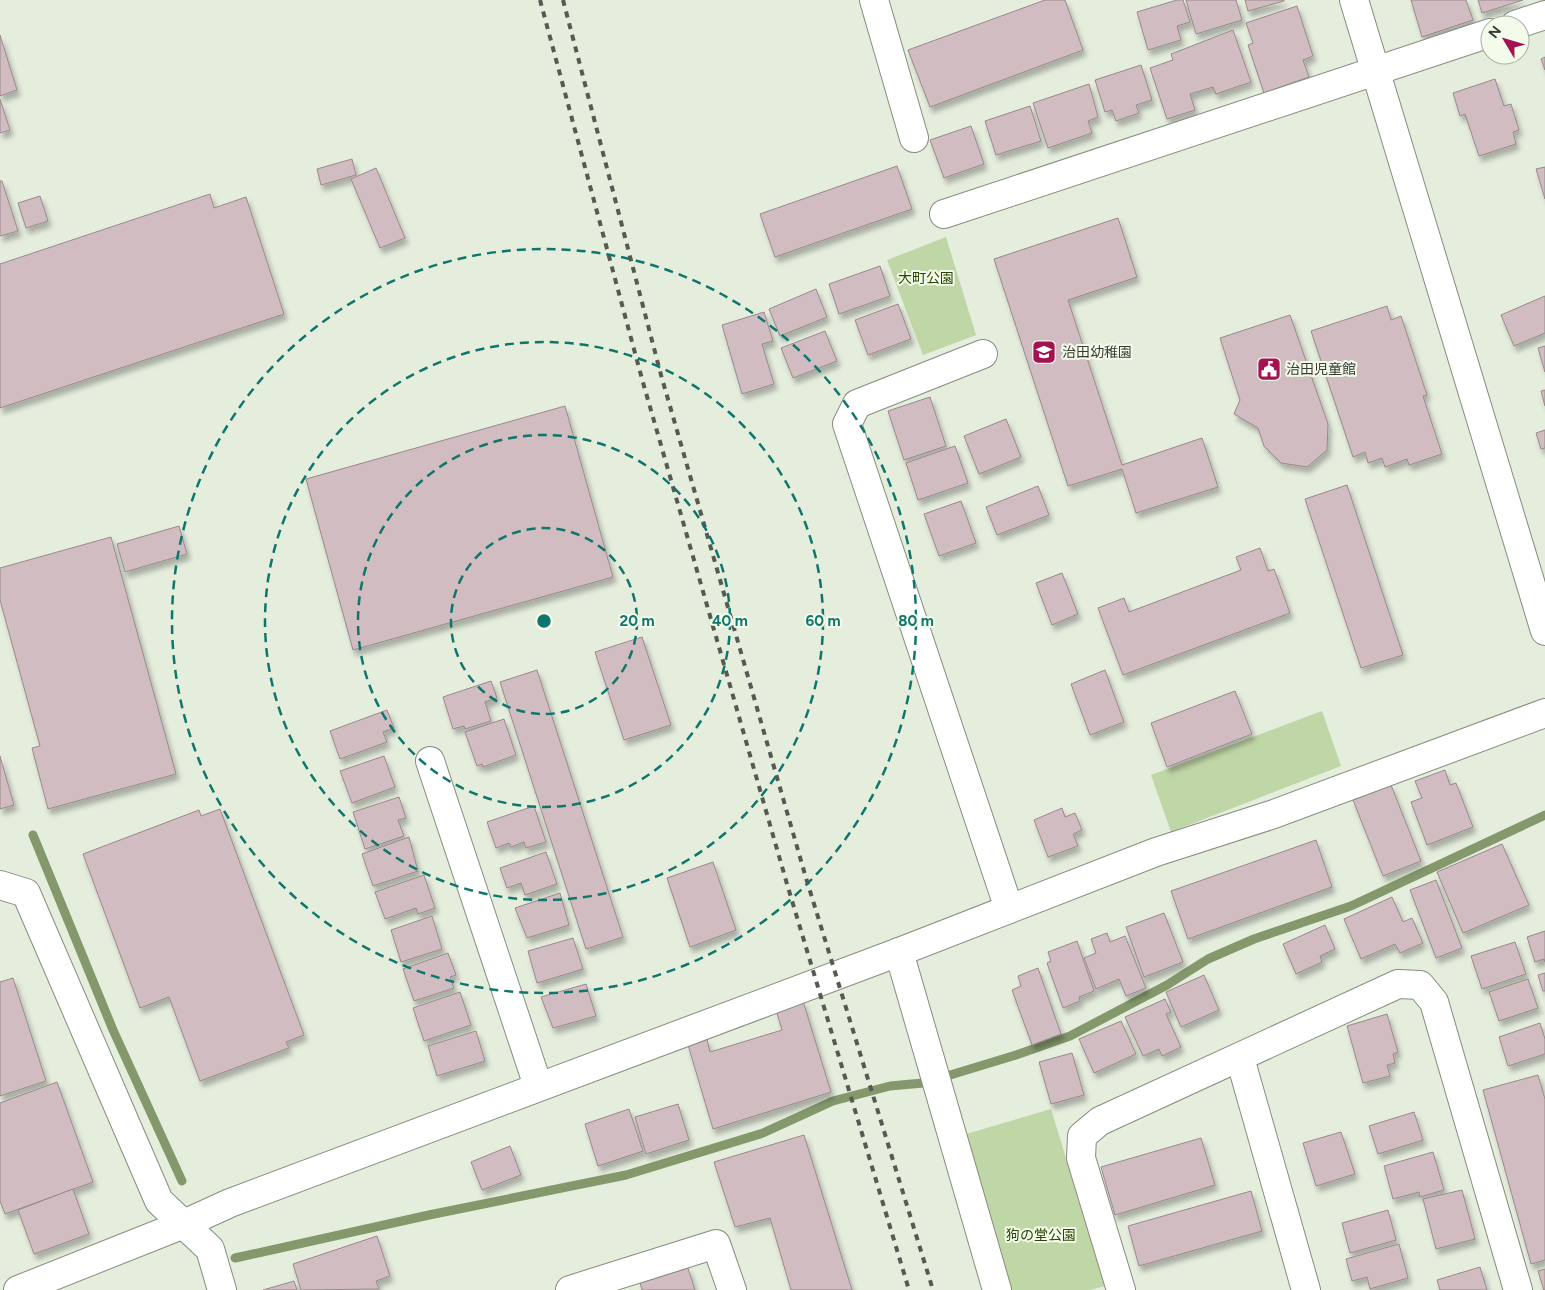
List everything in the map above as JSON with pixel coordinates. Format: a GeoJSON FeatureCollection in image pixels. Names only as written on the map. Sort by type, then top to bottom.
{"type":"FeatureCollection","features":[{"type":"Feature","properties":{"kind":"street"},"geometry":{"type":"LineString","coordinates":[[874,0],[914,138]]}},
{"type":"Feature","properties":{"kind":"street"},"geometry":{"type":"LineString","coordinates":[[1354,0],[1545,630]]}},
{"type":"Feature","properties":{"kind":"street"},"geometry":{"type":"LineString","coordinates":[[1530,20],[1545,15]]}},
{"type":"Feature","properties":{"kind":"street"},"geometry":{"type":"LineString","coordinates":[[944,214],[1480,36]]}},
{"type":"Feature","properties":{"kind":"street"},"geometry":{"type":"LineString","coordinates":[[983,354],[857,404],[847,424],[1009,909]]}},
{"type":"Feature","properties":{"kind":"street"},"geometry":{"type":"LineString","coordinates":[[18,1290],[184,1224],[230,1203],[899,952],[1156,852],[1274,814],[1545,713]]}},
{"type":"Feature","properties":{"kind":"street"},"geometry":{"type":"LineString","coordinates":[[430,761],[538,1086]]}},
{"type":"Feature","properties":{"kind":"street"},"geometry":{"type":"LineString","coordinates":[[0,885],[26,893],[158,1201],[210,1249],[222,1290]]}},
{"type":"Feature","properties":{"kind":"street"},"geometry":{"type":"LineString","coordinates":[[899,952],[997,1290]]}},
{"type":"Feature","properties":{"kind":"street"},"geometry":{"type":"LineString","coordinates":[[1120,1290],[1081,1158],[1082,1136],[1100,1121],[1398,984],[1420,985],[1434,1002],[1518,1290]]}},
{"type":"Feature","properties":{"kind":"street"},"geometry":{"type":"LineString","coordinates":[[1240,1058],[1306,1290]]}},
{"type":"Feature","properties":{"kind":"street"},"geometry":{"type":"LineString","coordinates":[[570,1290],[716,1244],[732,1290]]}},
{"type":"Feature","properties":{"kind":"green space","name":"大町公園"},"geometry":{"type":"Polygon","coordinates":[[[946,237],[976,335],[923,355],[887,260],[946,237]]]}},
{"type":"Feature","properties":{"kind":"green space"},"geometry":{"type":"Polygon","coordinates":[[[1322,711],[1341,766],[1171,832],[1151,775],[1322,711]]]}},
{"type":"Feature","properties":{"kind":"green space","name":"狗の堂公園"},"geometry":{"type":"Polygon","coordinates":[[[1051,1109],[1105,1286],[1090,1290],[1009,1290],[963,1135],[1051,1109]]]}},
{"type":"Feature","properties":{"kind":"building"},"geometry":{"type":"Polygon","coordinates":[[[1045,0],[1065,0],[1083,50],[930,107],[908,50],[1045,0]]]}},
{"type":"Feature","properties":{"kind":"building"},"geometry":{"type":"Polygon","coordinates":[[[1177,0],[1183,0],[1190,22],[1177,26],[1181,40],[1148,50],[1137,12],[1177,0]]]}},
{"type":"Feature","properties":{"kind":"building"},"geometry":{"type":"Polygon","coordinates":[[[1186,0],[1236,0],[1242,20],[1196,34],[1186,0]]]}},
{"type":"Feature","properties":{"kind":"building"},"geometry":{"type":"Polygon","coordinates":[[[1245,0],[1284,0],[1284,1],[1248,11],[1245,0]]]}},
{"type":"Feature","properties":{"kind":"building"},"geometry":{"type":"Polygon","coordinates":[[[1411,0],[1466,0],[1473,20],[1422,37],[1411,0]]]}},
{"type":"Feature","properties":{"kind":"building"},"geometry":{"type":"Polygon","coordinates":[[[1478,0],[1523,0],[1482,13],[1478,0]]]}},
{"type":"Feature","properties":{"kind":"building"},"geometry":{"type":"Polygon","coordinates":[[[1297,6],[1313,56],[1303,60],[1309,77],[1264,93],[1248,45],[1253,43],[1246,23],[1297,6]]]}},
{"type":"Feature","properties":{"kind":"building"},"geometry":{"type":"Polygon","coordinates":[[[1233,30],[1251,82],[1216,94],[1213,87],[1190,94],[1195,110],[1167,119],[1150,68],[1173,60],[1171,54],[1233,30]]]}},
{"type":"Feature","properties":{"kind":"building"},"geometry":{"type":"Polygon","coordinates":[[[0,35],[17,90],[0,96],[0,35]]]}},
{"type":"Feature","properties":{"kind":"building"},"geometry":{"type":"Polygon","coordinates":[[[1545,57],[1545,70],[1541,59],[1545,57]]]}},
{"type":"Feature","properties":{"kind":"building"},"geometry":{"type":"Polygon","coordinates":[[[1141,65],[1152,100],[1136,105],[1139,113],[1116,121],[1112,110],[1105,112],[1095,80],[1141,65]]]}},
{"type":"Feature","properties":{"kind":"building"},"geometry":{"type":"Polygon","coordinates":[[[1495,79],[1504,106],[1511,104],[1519,130],[1513,132],[1516,144],[1479,156],[1465,114],[1460,116],[1453,93],[1495,79]]]}},
{"type":"Feature","properties":{"kind":"building"},"geometry":{"type":"Polygon","coordinates":[[[1089,84],[1098,117],[1088,121],[1092,133],[1048,148],[1033,103],[1089,84]]]}},
{"type":"Feature","properties":{"kind":"building"},"geometry":{"type":"Polygon","coordinates":[[[0,99],[10,130],[0,133],[0,99]]]}},
{"type":"Feature","properties":{"kind":"building"},"geometry":{"type":"Polygon","coordinates":[[[1030,106],[1041,141],[996,155],[985,121],[1030,106]]]}},
{"type":"Feature","properties":{"kind":"building"},"geometry":{"type":"Polygon","coordinates":[[[971,126],[984,164],[944,178],[930,140],[971,126]]]}},
{"type":"Feature","properties":{"kind":"building"},"geometry":{"type":"Polygon","coordinates":[[[352,159],[356,175],[321,185],[317,169],[352,159]]]}},
{"type":"Feature","properties":{"kind":"building"},"geometry":{"type":"Polygon","coordinates":[[[897,166],[912,209],[775,257],[760,214],[897,166]]]}},
{"type":"Feature","properties":{"kind":"building"},"geometry":{"type":"Polygon","coordinates":[[[1545,167],[1545,199],[1536,169],[1545,167]]]}},
{"type":"Feature","properties":{"kind":"building"},"geometry":{"type":"Polygon","coordinates":[[[376,168],[405,238],[380,248],[351,179],[376,168]]]}},
{"type":"Feature","properties":{"kind":"building"},"geometry":{"type":"Polygon","coordinates":[[[0,181],[2,181],[18,231],[0,236],[0,181]]]}},
{"type":"Feature","properties":{"kind":"building"},"geometry":{"type":"Polygon","coordinates":[[[210,194],[214,208],[246,197],[284,314],[0,408],[0,264],[210,194]]]}},
{"type":"Feature","properties":{"kind":"building"},"geometry":{"type":"Polygon","coordinates":[[[40,196],[48,221],[26,228],[18,203],[40,196]]]}},
{"type":"Feature","properties":{"kind":"building","name":"治田幼稚園"},"geometry":{"type":"Polygon","coordinates":[[[1118,218],[1137,277],[1068,300],[1122,465],[1202,438],[1218,487],[1136,513],[1122,469],[1068,486],[994,259],[1118,218]]]}},
{"type":"Feature","properties":{"kind":"building"},"geometry":{"type":"Polygon","coordinates":[[[880,266],[890,296],[839,314],[829,284],[880,266]]]}},
{"type":"Feature","properties":{"kind":"building"},"geometry":{"type":"Polygon","coordinates":[[[816,289],[827,317],[780,336],[769,309],[816,289]]]}},
{"type":"Feature","properties":{"kind":"building"},"geometry":{"type":"Polygon","coordinates":[[[1545,296],[1545,333],[1514,346],[1501,315],[1545,296]]]}},
{"type":"Feature","properties":{"kind":"building"},"geometry":{"type":"Polygon","coordinates":[[[898,304],[911,339],[868,355],[855,320],[898,304]]]}},
{"type":"Feature","properties":{"kind":"building"},"geometry":{"type":"Polygon","coordinates":[[[1387,306],[1391,320],[1401,316],[1427,395],[1423,396],[1442,454],[1409,465],[1407,459],[1385,467],[1382,458],[1368,463],[1365,452],[1353,457],[1311,331],[1387,306]]]}},
{"type":"Feature","properties":{"kind":"building"},"geometry":{"type":"Polygon","coordinates":[[[764,312],[773,341],[762,344],[774,384],[742,394],[722,325],[764,312]]]}},
{"type":"Feature","properties":{"kind":"building","name":"治田児童館"},"geometry":{"type":"Polygon","coordinates":[[[1290,315],[1328,424],[1327,450],[1307,467],[1281,463],[1264,446],[1258,428],[1234,414],[1240,400],[1220,338],[1290,315]]]}},
{"type":"Feature","properties":{"kind":"building"},"geometry":{"type":"Polygon","coordinates":[[[825,331],[837,361],[793,378],[781,348],[825,331]]]}},
{"type":"Feature","properties":{"kind":"building"},"geometry":{"type":"Polygon","coordinates":[[[1545,346],[1545,372],[1538,348],[1545,346]]]}},
{"type":"Feature","properties":{"kind":"building"},"geometry":{"type":"Polygon","coordinates":[[[1545,390],[1545,406],[1541,391],[1545,390]]]}},
{"type":"Feature","properties":{"kind":"building"},"geometry":{"type":"Polygon","coordinates":[[[930,397],[946,446],[904,460],[888,411],[930,397]]]}},
{"type":"Feature","properties":{"kind":"building"},"geometry":{"type":"Polygon","coordinates":[[[565,406],[613,577],[353,650],[306,479],[565,406]]]}},
{"type":"Feature","properties":{"kind":"building"},"geometry":{"type":"Polygon","coordinates":[[[1006,419],[1021,457],[979,474],[964,436],[1006,419]]]}},
{"type":"Feature","properties":{"kind":"building"},"geometry":{"type":"Polygon","coordinates":[[[1545,430],[1545,448],[1541,449],[1536,433],[1545,430]]]}},
{"type":"Feature","properties":{"kind":"building"},"geometry":{"type":"Polygon","coordinates":[[[955,446],[968,483],[918,500],[906,463],[955,446]]]}},
{"type":"Feature","properties":{"kind":"building"},"geometry":{"type":"Polygon","coordinates":[[[1347,485],[1403,655],[1361,668],[1305,499],[1347,485]]]}},
{"type":"Feature","properties":{"kind":"building"},"geometry":{"type":"Polygon","coordinates":[[[1038,486],[1049,515],[997,535],[986,507],[1038,486]]]}},
{"type":"Feature","properties":{"kind":"building"},"geometry":{"type":"Polygon","coordinates":[[[961,501],[976,543],[939,556],[924,514],[961,501]]]}},
{"type":"Feature","properties":{"kind":"building"},"geometry":{"type":"Polygon","coordinates":[[[179,526],[187,554],[125,572],[117,544],[179,526]]]}},
{"type":"Feature","properties":{"kind":"building"},"geometry":{"type":"Polygon","coordinates":[[[111,537],[176,774],[48,809],[32,748],[40,746],[0,600],[0,568],[111,537]]]}},
{"type":"Feature","properties":{"kind":"building"},"geometry":{"type":"Polygon","coordinates":[[[1260,548],[1268,571],[1274,569],[1290,613],[1123,675],[1098,608],[1124,598],[1129,612],[1241,570],[1236,557],[1260,548]]]}},
{"type":"Feature","properties":{"kind":"building"},"geometry":{"type":"Polygon","coordinates":[[[1062,573],[1078,614],[1052,625],[1036,583],[1062,573]]]}},
{"type":"Feature","properties":{"kind":"building"},"geometry":{"type":"Polygon","coordinates":[[[642,637],[671,725],[624,740],[595,652],[642,637]]]}},
{"type":"Feature","properties":{"kind":"building"},"geometry":{"type":"Polygon","coordinates":[[[537,670],[623,937],[586,949],[500,682],[537,670]]]}},
{"type":"Feature","properties":{"kind":"building"},"geometry":{"type":"Polygon","coordinates":[[[1105,670],[1124,722],[1090,735],[1071,684],[1105,670]]]}},
{"type":"Feature","properties":{"kind":"building"},"geometry":{"type":"Polygon","coordinates":[[[491,681],[497,698],[485,702],[491,721],[465,729],[464,726],[453,729],[443,697],[491,681]]]}},
{"type":"Feature","properties":{"kind":"building"},"geometry":{"type":"Polygon","coordinates":[[[1235,691],[1252,734],[1167,767],[1151,723],[1235,691]]]}},
{"type":"Feature","properties":{"kind":"building"},"geometry":{"type":"Polygon","coordinates":[[[387,710],[394,728],[383,732],[387,742],[340,759],[330,731],[387,710]]]}},
{"type":"Feature","properties":{"kind":"building"},"geometry":{"type":"Polygon","coordinates":[[[504,719],[516,755],[483,767],[482,764],[477,766],[465,732],[504,719]]]}},
{"type":"Feature","properties":{"kind":"building"},"geometry":{"type":"Polygon","coordinates":[[[0,756],[14,805],[0,809],[0,756]]]}},
{"type":"Feature","properties":{"kind":"building"},"geometry":{"type":"Polygon","coordinates":[[[384,756],[395,787],[352,803],[340,771],[384,756]]]}},
{"type":"Feature","properties":{"kind":"building"},"geometry":{"type":"Polygon","coordinates":[[[1445,770],[1450,785],[1456,783],[1473,827],[1427,845],[1411,802],[1422,798],[1415,781],[1445,770]]]}},
{"type":"Feature","properties":{"kind":"building"},"geometry":{"type":"Polygon","coordinates":[[[1391,785],[1421,861],[1383,876],[1353,800],[1391,785]]]}},
{"type":"Feature","properties":{"kind":"building"},"geometry":{"type":"Polygon","coordinates":[[[399,797],[406,818],[398,820],[404,836],[365,849],[353,812],[399,797]]]}},
{"type":"Feature","properties":{"kind":"building"},"geometry":{"type":"Polygon","coordinates":[[[534,806],[546,842],[526,848],[524,842],[511,847],[509,843],[496,848],[487,822],[534,806]]]}},
{"type":"Feature","properties":{"kind":"building"},"geometry":{"type":"Polygon","coordinates":[[[1062,808],[1065,817],[1075,813],[1082,830],[1073,834],[1078,846],[1048,857],[1034,820],[1062,808]]]}},
{"type":"Feature","properties":{"kind":"building"},"geometry":{"type":"Polygon","coordinates":[[[220,809],[304,1035],[286,1042],[289,1048],[200,1081],[169,997],[140,1008],[83,854],[199,810],[201,816],[220,809]]]}},
{"type":"Feature","properties":{"kind":"building"},"geometry":{"type":"Polygon","coordinates":[[[409,837],[418,871],[373,886],[362,854],[409,837]]]}},
{"type":"Feature","properties":{"kind":"building"},"geometry":{"type":"Polygon","coordinates":[[[1316,840],[1332,887],[1188,939],[1171,891],[1316,840]]]}},
{"type":"Feature","properties":{"kind":"building"},"geometry":{"type":"Polygon","coordinates":[[[1502,844],[1529,905],[1463,933],[1437,872],[1502,844]]]}},
{"type":"Feature","properties":{"kind":"building"},"geometry":{"type":"Polygon","coordinates":[[[546,852],[557,884],[525,895],[521,883],[507,888],[500,868],[546,852]]]}},
{"type":"Feature","properties":{"kind":"building"},"geometry":{"type":"Polygon","coordinates":[[[713,862],[736,930],[690,947],[667,878],[713,862]]]}},
{"type":"Feature","properties":{"kind":"building"},"geometry":{"type":"Polygon","coordinates":[[[424,875],[435,908],[418,914],[416,908],[385,919],[375,892],[424,875]]]}},
{"type":"Feature","properties":{"kind":"building"},"geometry":{"type":"Polygon","coordinates":[[[1436,880],[1462,948],[1436,958],[1410,890],[1436,880]]]}},
{"type":"Feature","properties":{"kind":"building"},"geometry":{"type":"Polygon","coordinates":[[[560,893],[569,925],[527,938],[515,908],[560,893]]]}},
{"type":"Feature","properties":{"kind":"building"},"geometry":{"type":"Polygon","coordinates":[[[1392,897],[1403,922],[1412,918],[1423,943],[1400,953],[1395,944],[1361,959],[1344,919],[1392,897]]]}},
{"type":"Feature","properties":{"kind":"building"},"geometry":{"type":"Polygon","coordinates":[[[1164,913],[1183,962],[1144,977],[1126,927],[1164,913]]]}},
{"type":"Feature","properties":{"kind":"building"},"geometry":{"type":"Polygon","coordinates":[[[432,916],[442,949],[401,962],[391,930],[432,916]]]}},
{"type":"Feature","properties":{"kind":"building"},"geometry":{"type":"Polygon","coordinates":[[[1325,925],[1335,949],[1320,956],[1322,962],[1296,974],[1283,944],[1325,925]]]}},
{"type":"Feature","properties":{"kind":"building"},"geometry":{"type":"Polygon","coordinates":[[[1545,931],[1545,962],[1544,959],[1535,962],[1527,937],[1545,931]]]}},
{"type":"Feature","properties":{"kind":"building"},"geometry":{"type":"Polygon","coordinates":[[[1107,933],[1110,942],[1125,936],[1146,988],[1126,996],[1119,979],[1096,989],[1084,958],[1096,953],[1091,939],[1107,933]]]}},
{"type":"Feature","properties":{"kind":"building"},"geometry":{"type":"Polygon","coordinates":[[[573,938],[583,969],[537,983],[528,951],[573,938]]]}},
{"type":"Feature","properties":{"kind":"building"},"geometry":{"type":"Polygon","coordinates":[[[1077,941],[1094,991],[1079,997],[1080,1001],[1063,1008],[1047,963],[1051,961],[1048,952],[1077,941]]]}},
{"type":"Feature","properties":{"kind":"building"},"geometry":{"type":"Polygon","coordinates":[[[1515,942],[1526,974],[1482,989],[1471,956],[1515,942]]]}},
{"type":"Feature","properties":{"kind":"building"},"geometry":{"type":"Polygon","coordinates":[[[448,953],[456,975],[450,977],[454,988],[414,1001],[403,969],[448,953]]]}},
{"type":"Feature","properties":{"kind":"building"},"geometry":{"type":"Polygon","coordinates":[[[1038,968],[1061,1034],[1032,1045],[1012,990],[1021,986],[1018,976],[1038,968]]]}},
{"type":"Feature","properties":{"kind":"building"},"geometry":{"type":"Polygon","coordinates":[[[1545,973],[1545,991],[1543,991],[1538,975],[1545,973]]]}},
{"type":"Feature","properties":{"kind":"building"},"geometry":{"type":"Polygon","coordinates":[[[1204,975],[1219,1010],[1181,1027],[1166,992],[1204,975]]]}},
{"type":"Feature","properties":{"kind":"building"},"geometry":{"type":"Polygon","coordinates":[[[13,978],[46,1081],[0,1096],[0,982],[13,978]]]}},
{"type":"Feature","properties":{"kind":"building"},"geometry":{"type":"Polygon","coordinates":[[[1528,979],[1538,1008],[1499,1021],[1489,992],[1528,979]]]}},
{"type":"Feature","properties":{"kind":"building"},"geometry":{"type":"Polygon","coordinates":[[[586,984],[596,1016],[553,1028],[541,997],[586,984]]]}},
{"type":"Feature","properties":{"kind":"building"},"geometry":{"type":"Polygon","coordinates":[[[460,992],[471,1025],[424,1041],[413,1008],[460,992]]]}},
{"type":"Feature","properties":{"kind":"building"},"geometry":{"type":"Polygon","coordinates":[[[1165,999],[1171,1012],[1166,1014],[1181,1047],[1162,1056],[1159,1049],[1143,1056],[1125,1017],[1165,999]]]}},
{"type":"Feature","properties":{"kind":"building"},"geometry":{"type":"Polygon","coordinates":[[[803,1001],[831,1092],[713,1129],[688,1045],[707,1039],[710,1052],[782,1030],[776,1010],[803,1001]]]}},
{"type":"Feature","properties":{"kind":"building"},"geometry":{"type":"Polygon","coordinates":[[[1387,1014],[1398,1052],[1393,1054],[1395,1063],[1387,1065],[1390,1076],[1363,1083],[1347,1026],[1387,1014]]]}},
{"type":"Feature","properties":{"kind":"building"},"geometry":{"type":"Polygon","coordinates":[[[1121,1021],[1136,1054],[1094,1073],[1079,1039],[1121,1021]]]}},
{"type":"Feature","properties":{"kind":"building"},"geometry":{"type":"Polygon","coordinates":[[[1540,1023],[1545,1039],[1545,1054],[1508,1066],[1499,1037],[1540,1023]]]}},
{"type":"Feature","properties":{"kind":"building"},"geometry":{"type":"Polygon","coordinates":[[[476,1031],[485,1061],[437,1076],[428,1046],[476,1031]]]}},
{"type":"Feature","properties":{"kind":"building"},"geometry":{"type":"Polygon","coordinates":[[[1072,1053],[1084,1095],[1051,1104],[1039,1062],[1072,1053]]]}},
{"type":"Feature","properties":{"kind":"building"},"geometry":{"type":"Polygon","coordinates":[[[1538,1075],[1545,1099],[1545,1260],[1531,1264],[1483,1090],[1538,1075]]]}},
{"type":"Feature","properties":{"kind":"building"},"geometry":{"type":"Polygon","coordinates":[[[57,1082],[93,1182],[5,1214],[0,1201],[0,1103],[57,1082]]]}},
{"type":"Feature","properties":{"kind":"building"},"geometry":{"type":"Polygon","coordinates":[[[678,1104],[689,1140],[646,1154],[635,1117],[678,1104]]]}},
{"type":"Feature","properties":{"kind":"building"},"geometry":{"type":"Polygon","coordinates":[[[629,1109],[643,1151],[598,1166],[585,1124],[629,1109]]]}},
{"type":"Feature","properties":{"kind":"building"},"geometry":{"type":"Polygon","coordinates":[[[1414,1112],[1423,1140],[1378,1154],[1369,1126],[1414,1112]]]}},
{"type":"Feature","properties":{"kind":"building"},"geometry":{"type":"Polygon","coordinates":[[[1341,1132],[1355,1174],[1316,1186],[1303,1143],[1341,1132]]]}},
{"type":"Feature","properties":{"kind":"building"},"geometry":{"type":"Polygon","coordinates":[[[804,1135],[852,1290],[791,1290],[770,1218],[735,1227],[714,1162],[804,1135]]]}},
{"type":"Feature","properties":{"kind":"building"},"geometry":{"type":"Polygon","coordinates":[[[1201,1138],[1215,1185],[1115,1215],[1101,1167],[1201,1138]]]}},
{"type":"Feature","properties":{"kind":"building"},"geometry":{"type":"Polygon","coordinates":[[[510,1146],[521,1175],[482,1190],[471,1162],[510,1146]]]}},
{"type":"Feature","properties":{"kind":"building"},"geometry":{"type":"Polygon","coordinates":[[[1433,1152],[1444,1190],[1420,1197],[1419,1192],[1393,1199],[1384,1166],[1433,1152]]]}},
{"type":"Feature","properties":{"kind":"building"},"geometry":{"type":"Polygon","coordinates":[[[73,1189],[89,1234],[34,1254],[18,1210],[73,1189]]]}},
{"type":"Feature","properties":{"kind":"building"},"geometry":{"type":"Polygon","coordinates":[[[1462,1190],[1475,1239],[1436,1249],[1423,1199],[1462,1190]]]}},
{"type":"Feature","properties":{"kind":"building"},"geometry":{"type":"Polygon","coordinates":[[[1251,1191],[1262,1231],[1139,1266],[1128,1226],[1251,1191]]]}},
{"type":"Feature","properties":{"kind":"building"},"geometry":{"type":"Polygon","coordinates":[[[1388,1210],[1396,1240],[1350,1253],[1342,1223],[1388,1210]]]}},
{"type":"Feature","properties":{"kind":"building"},"geometry":{"type":"Polygon","coordinates":[[[377,1236],[390,1276],[376,1281],[379,1289],[301,1290],[293,1264],[377,1236]]]}},
{"type":"Feature","properties":{"kind":"building"},"geometry":{"type":"Polygon","coordinates":[[[1399,1244],[1408,1278],[1370,1289],[1367,1277],[1352,1281],[1346,1259],[1399,1244]]]}},
{"type":"Feature","properties":{"kind":"building"},"geometry":{"type":"Polygon","coordinates":[[[1480,1267],[1487,1290],[1440,1290],[1437,1280],[1480,1267]]]}},
{"type":"Feature","properties":{"kind":"building"},"geometry":{"type":"Polygon","coordinates":[[[688,1268],[695,1290],[642,1290],[640,1283],[688,1268]]]}},
{"type":"Feature","properties":{"kind":"building"},"geometry":{"type":"Polygon","coordinates":[[[1545,1269],[1545,1290],[1544,1290],[1538,1271],[1545,1269]]]}},
{"type":"Feature","properties":{"kind":"building"},"geometry":{"type":"Polygon","coordinates":[[[294,1281],[297,1290],[263,1290],[294,1281]]]}},
{"type":"Feature","properties":{"kind":"waterway"},"geometry":{"type":"LineString","coordinates":[[947,1076],[1070,1036],[1167,985],[1208,959],[1254,939],[1351,906],[1545,815]]}},
{"type":"Feature","properties":{"kind":"waterway"},"geometry":{"type":"LineString","coordinates":[[33,835],[113,1030],[182,1181]]}},
{"type":"Feature","properties":{"kind":"waterway"},"geometry":{"type":"LineString","coordinates":[[235,1258],[429,1215],[626,1175],[763,1133],[833,1101],[890,1086],[923,1083]]}},
{"type":"Feature","properties":{"kind":"railway"},"geometry":{"type":"LineString","coordinates":[[540,0],[642,379],[787,884],[909,1290]]}},
{"type":"Feature","properties":{"kind":"railway"},"geometry":{"type":"LineString","coordinates":[[563,0],[661,375],[806,878],[933,1290]]}},
{"type":"Feature","properties":{"kind":"place","name":"治田幼稚園"},"geometry":{"type":"Point","coordinates":[1044,352]}},
{"type":"Feature","properties":{"kind":"place","name":"治田児童館"},"geometry":{"type":"Point","coordinates":[1269,369]}}]}
